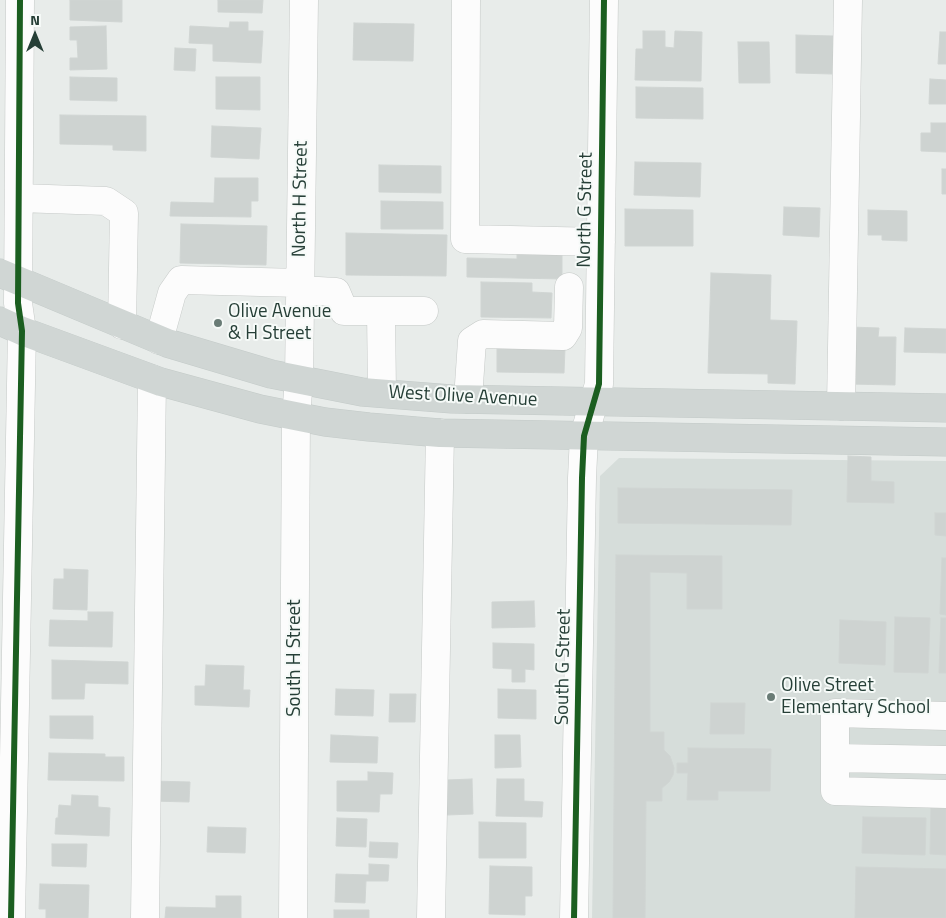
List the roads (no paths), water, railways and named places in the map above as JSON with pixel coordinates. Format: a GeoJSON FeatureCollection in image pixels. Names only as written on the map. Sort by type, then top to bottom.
{"type":"FeatureCollection","features":[{"type":"Feature","properties":{"kind":"main road","name":"West Olive Avenue"},"geometry":{"type":"LineString","coordinates":[[11,302],[122,325],[159,340],[240,366],[298,398],[369,427],[440,433],[589,419],[841,406],[946,408]]}},
{"type":"Feature","properties":{"kind":"main road","name":"West Olive Avenue"},"geometry":{"type":"LineString","coordinates":[[11,302],[152,379],[203,394],[298,398],[362,392],[382,393],[468,399],[589,419],[749,439],[946,442]]}},
{"type":"Feature","properties":{"kind":"main road"},"geometry":{"type":"LineString","coordinates":[[749,439],[790,421],[833,421],[842,414],[841,406]]}},
{"type":"Feature","properties":{"kind":"street"},"geometry":{"type":"LineString","coordinates":[[10,918],[11,302],[19,198],[20,0]]}},
{"type":"Feature","properties":{"kind":"street","name":"North H Street"},"geometry":{"type":"LineString","coordinates":[[298,398],[304,0]]}},
{"type":"Feature","properties":{"kind":"street"},"geometry":{"type":"LineString","coordinates":[[466,0],[465,239],[601,242]]}},
{"type":"Feature","properties":{"kind":"street","name":"North G Street"},"geometry":{"type":"LineString","coordinates":[[589,419],[599,384],[604,0]]}},
{"type":"Feature","properties":{"kind":"street"},"geometry":{"type":"LineString","coordinates":[[841,406],[848,0]]}},
{"type":"Feature","properties":{"kind":"street"},"geometry":{"type":"LineString","coordinates":[[19,198],[106,200],[124,213],[122,325]]}},
{"type":"Feature","properties":{"kind":"street"},"geometry":{"type":"LineString","coordinates":[[159,340],[172,293],[181,280],[300,286],[336,292],[344,311],[424,311]]}},
{"type":"Feature","properties":{"kind":"street"},"geometry":{"type":"LineString","coordinates":[[468,399],[472,341],[483,334],[563,336],[568,328],[568,294],[600,302]]}},
{"type":"Feature","properties":{"kind":"street"},"geometry":{"type":"LineString","coordinates":[[381,311],[382,393]]}},
{"type":"Feature","properties":{"kind":"street"},"geometry":{"type":"LineString","coordinates":[[145,918],[152,379]]}},
{"type":"Feature","properties":{"kind":"street","name":"South H Street"},"geometry":{"type":"LineString","coordinates":[[293,918],[298,398]]}},
{"type":"Feature","properties":{"kind":"street","name":"South G Street"},"geometry":{"type":"LineString","coordinates":[[574,918],[582,478],[589,419]]}},
{"type":"Feature","properties":{"kind":"street"},"geometry":{"type":"LineString","coordinates":[[431,918],[440,433]]}},
{"type":"Feature","properties":{"kind":"street"},"geometry":{"type":"LineString","coordinates":[[946,716],[835,713],[835,792],[946,794]]}},
{"type":"Feature","properties":{"kind":"street"},"geometry":{"type":"LineString","coordinates":[[835,758],[946,760]]}},
{"type":"Feature","properties":{"kind":"place","name":"Olive Avenue & H Street"},"geometry":{"type":"Point","coordinates":[218,323]}},
{"type":"Feature","properties":{"kind":"place","name":"Olive Street Elementary School"},"geometry":{"type":"Point","coordinates":[771,697]}}]}
